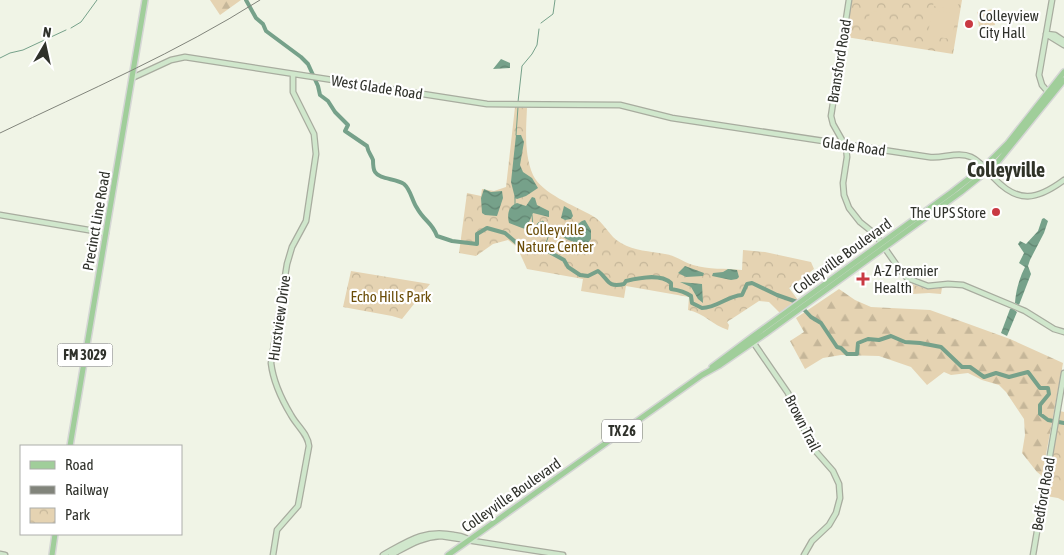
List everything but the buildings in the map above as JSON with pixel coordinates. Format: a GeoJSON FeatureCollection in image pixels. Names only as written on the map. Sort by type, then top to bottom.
{"type":"FeatureCollection","features":[{"type":"Feature","properties":{"kind":"main road","name":"Precinct Line Road"},"geometry":{"type":"LineString","coordinates":[[70,445],[145,0]]}},
{"type":"Feature","properties":{"kind":"main road","name":"Colleyville Boulevard"},"geometry":{"type":"LineString","coordinates":[[986,169],[1064,72]]}},
{"type":"Feature","properties":{"kind":"main road","name":"Colleyville Boulevard"},"geometry":{"type":"LineString","coordinates":[[732,354],[883,246],[1003,156],[1064,80]]}},
{"type":"Feature","properties":{"kind":"main road"},"geometry":{"type":"LineString","coordinates":[[740,337],[741,345]]}},
{"type":"Feature","properties":{"kind":"main road","name":"Colleyville Boulevard"},"geometry":{"type":"LineString","coordinates":[[448,555],[712,368],[720,365],[741,345],[751,341]]}},
{"type":"Feature","properties":{"kind":"main road"},"geometry":{"type":"LineString","coordinates":[[52,555],[56,535]]}},
{"type":"Feature","properties":{"kind":"street","name":"Bransford Road"},"geometry":{"type":"LineString","coordinates":[[849,0],[831,116],[845,144],[847,157],[844,190],[849,208],[875,234],[883,246]]}},
{"type":"Feature","properties":{"kind":"street"},"geometry":{"type":"LineString","coordinates":[[1048,92],[1042,85],[1039,75],[1052,0]]}},
{"type":"Feature","properties":{"kind":"street"},"geometry":{"type":"LineString","coordinates":[[1046,34],[1055,35],[1064,41]]}},
{"type":"Feature","properties":{"kind":"street"},"geometry":{"type":"LineString","coordinates":[[1046,34],[1064,45]]}},
{"type":"Feature","properties":{"kind":"street","name":"West Glade Road"},"geometry":{"type":"LineString","coordinates":[[132,78],[171,60],[185,57],[487,104],[615,104],[627,106]]}},
{"type":"Feature","properties":{"kind":"street","name":"Hurstview Drive"},"geometry":{"type":"LineString","coordinates":[[273,555],[277,530],[298,506],[309,446],[307,437],[294,420],[286,405],[272,372],[271,363],[287,264],[292,247],[306,221],[316,154],[314,134],[293,92],[293,74]]}},
{"type":"Feature","properties":{"kind":"street","name":"Glade Road"},"geometry":{"type":"LineString","coordinates":[[627,106],[672,118],[827,142],[937,158],[958,155],[966,156],[972,158],[986,169],[1009,192],[1024,197],[1042,194],[1064,180]]}},
{"type":"Feature","properties":{"kind":"street"},"geometry":{"type":"LineString","coordinates":[[827,142],[835,139],[838,132]]}},
{"type":"Feature","properties":{"kind":"street"},"geometry":{"type":"LineString","coordinates":[[0,216],[106,233]]}},
{"type":"Feature","properties":{"kind":"street"},"geometry":{"type":"LineString","coordinates":[[883,246],[903,274],[914,282],[928,286],[963,285],[1025,311],[1054,329],[1064,332]]}},
{"type":"Feature","properties":{"kind":"street","name":"Brown Trail"},"geometry":{"type":"LineString","coordinates":[[751,341],[788,392],[812,447],[833,471],[839,484],[839,502],[834,518],[812,542],[804,555]]}},
{"type":"Feature","properties":{"kind":"street","name":"Bedford Road"},"geometry":{"type":"LineString","coordinates":[[1033,555],[1064,373]]}},
{"type":"Feature","properties":{"kind":"street"},"geometry":{"type":"LineString","coordinates":[[383,555],[425,534],[446,533],[466,537],[469,540]]}},
{"type":"Feature","properties":{"kind":"street"},"geometry":{"type":"LineString","coordinates":[[392,555],[419,540],[441,536],[563,555]]}},
{"type":"Feature","properties":{"kind":"street"},"geometry":{"type":"LineString","coordinates":[[0,554],[5,555]]}},
{"type":"Feature","properties":{"kind":"green space"},"geometry":{"type":"Polygon","coordinates":[[[210,0],[241,0],[220,15],[210,0]]]}},
{"type":"Feature","properties":{"kind":"green space"},"geometry":{"type":"Polygon","coordinates":[[[851,0],[962,0],[953,54],[846,37],[851,0]]]}},
{"type":"Feature","properties":{"kind":"green space"},"geometry":{"type":"Polygon","coordinates":[[[934,0],[960,0],[959,4],[953,9],[933,6],[934,0]]]}},
{"type":"Feature","properties":{"kind":"green space"},"geometry":{"type":"Polygon","coordinates":[[[993,9],[995,25],[979,27],[977,12],[993,9]]]}},
{"type":"Feature","properties":{"kind":"green space"},"geometry":{"type":"Polygon","coordinates":[[[932,10],[950,13],[955,21],[952,39],[929,36],[932,10]]]}},
{"type":"Feature","properties":{"kind":"green space"},"geometry":{"type":"Polygon","coordinates":[[[875,11],[881,17],[875,23],[869,17],[875,11]]]}},
{"type":"Feature","properties":{"kind":"green space","name":"Colleyville Nature Center"},"geometry":{"type":"Polygon","coordinates":[[[515,107],[527,108],[528,159],[537,182],[559,198],[596,218],[617,240],[632,248],[669,255],[689,264],[705,268],[742,270],[743,250],[765,252],[811,262],[814,269],[789,288],[798,300],[780,313],[769,302],[759,301],[727,322],[729,325],[728,330],[688,310],[689,297],[626,286],[624,298],[581,291],[583,279],[527,269],[517,247],[508,240],[493,244],[476,256],[459,253],[467,193],[481,196],[482,189],[494,191],[506,187],[515,107]]]}},
{"type":"Feature","properties":{"kind":"green space","name":"Echo Hills Park"},"geometry":{"type":"Polygon","coordinates":[[[351,271],[430,284],[402,319],[343,307],[351,271]]]}},
{"type":"Feature","properties":{"kind":"green space"},"geometry":{"type":"Polygon","coordinates":[[[909,283],[927,289],[942,288],[941,294],[895,295],[909,283]]]}},
{"type":"Feature","properties":{"kind":"green space"},"geometry":{"type":"Polygon","coordinates":[[[839,289],[855,300],[871,307],[930,310],[1010,339],[1063,363],[1042,476],[1022,453],[1025,435],[1024,419],[999,385],[968,373],[951,375],[944,372],[927,385],[911,367],[879,356],[841,355],[823,358],[805,369],[790,341],[804,332],[796,318],[839,289]]]}},
{"type":"Feature","properties":{"kind":"green space"},"geometry":{"type":"Polygon","coordinates":[[[1060,411],[1064,412],[1064,501],[1046,496],[1060,411]]]}},
{"type":"Feature","properties":{"kind":"water"},"geometry":{"type":"Polygon","coordinates":[[[501,59],[510,63],[510,68],[493,69],[501,59]]]}},
{"type":"Feature","properties":{"kind":"water"},"geometry":{"type":"Polygon","coordinates":[[[516,135],[521,135],[524,142],[520,165],[523,172],[532,178],[538,188],[526,196],[517,199],[515,198],[511,182],[516,135]]]}},
{"type":"Feature","properties":{"kind":"water"},"geometry":{"type":"Polygon","coordinates":[[[484,189],[491,192],[502,191],[503,198],[497,216],[482,213],[481,198],[484,189]]]}},
{"type":"Feature","properties":{"kind":"water"},"geometry":{"type":"Polygon","coordinates":[[[532,197],[535,198],[537,205],[549,211],[549,217],[533,213],[526,229],[509,223],[508,214],[512,206],[517,203],[526,206],[532,197]]]}},
{"type":"Feature","properties":{"kind":"water"},"geometry":{"type":"Polygon","coordinates":[[[564,206],[571,210],[573,216],[571,219],[565,220],[561,218],[564,206]]]}},
{"type":"Feature","properties":{"kind":"water"},"geometry":{"type":"Polygon","coordinates":[[[1044,218],[1048,221],[1030,260],[1028,266],[1031,274],[1019,305],[1015,303],[1016,294],[1019,280],[1025,267],[1019,263],[1024,253],[1018,244],[1020,241],[1026,244],[1038,231],[1044,218]]]}},
{"type":"Feature","properties":{"kind":"water"},"geometry":{"type":"Polygon","coordinates":[[[585,220],[591,230],[591,239],[588,243],[572,241],[564,238],[558,232],[560,229],[571,229],[585,220]]]}},
{"type":"Feature","properties":{"kind":"water"},"geometry":{"type":"Polygon","coordinates":[[[685,266],[704,273],[703,276],[686,277],[678,273],[685,266]]]}},
{"type":"Feature","properties":{"kind":"water"},"geometry":{"type":"Polygon","coordinates":[[[728,269],[737,270],[739,277],[731,280],[712,276],[713,273],[723,272],[728,269]]]}},
{"type":"Feature","properties":{"kind":"water"},"geometry":{"type":"Polygon","coordinates":[[[680,282],[702,284],[703,303],[698,299],[691,287],[680,282]]]}},
{"type":"Feature","properties":{"kind":"water"},"geometry":{"type":"Polygon","coordinates":[[[1012,308],[1017,312],[1007,336],[1001,333],[1012,308]]]}},
{"type":"Feature","properties":{"kind":"waterway"},"geometry":{"type":"LineString","coordinates":[[71,28],[81,22],[97,0]]}},
{"type":"Feature","properties":{"kind":"waterway"},"geometry":{"type":"LineString","coordinates":[[246,0],[266,31],[308,64],[320,95],[328,101],[335,112],[348,125],[345,131],[367,146],[377,175],[404,184],[415,205],[437,236],[452,241],[477,244],[477,234],[487,228],[505,233],[519,245],[544,249],[564,260],[568,267],[580,275],[588,276],[598,271],[608,282],[614,285],[643,278],[661,278],[671,283],[671,289],[691,296],[692,303],[702,308],[742,295],[747,284],[752,283],[797,302],[811,317],[821,323],[837,347],[847,354],[857,354],[858,343],[868,339],[879,340],[891,336],[905,342],[941,347],[962,367],[970,367],[984,377],[996,373],[1009,377],[1028,372],[1040,388],[1048,388],[1049,394],[1040,405],[1040,414],[1048,420],[1064,423]]}},
{"type":"Feature","properties":{"kind":"waterway"},"geometry":{"type":"LineString","coordinates":[[541,23],[553,14],[555,0]]}},
{"type":"Feature","properties":{"kind":"waterway"},"geometry":{"type":"LineString","coordinates":[[518,102],[522,66],[537,45],[539,29]]}},
{"type":"Feature","properties":{"kind":"waterway"},"geometry":{"type":"LineString","coordinates":[[0,58],[23,50],[66,30]]}},
{"type":"Feature","properties":{"kind":"waterway"},"geometry":{"type":"LineString","coordinates":[[516,135],[518,107]]}},
{"type":"Feature","properties":{"kind":"waterway"},"geometry":{"type":"LineString","coordinates":[[515,197],[515,205]]}},
{"type":"Feature","properties":{"kind":"waterway"},"geometry":{"type":"LineString","coordinates":[[532,215],[533,227],[535,228],[538,223],[543,221],[547,230],[548,237],[544,249]]}},
{"type":"Feature","properties":{"kind":"railway"},"geometry":{"type":"LineString","coordinates":[[0,133],[165,54],[260,0]]}},
{"type":"Feature","properties":{"kind":"place","name":"Colleyview City Hall"},"geometry":{"type":"Point","coordinates":[969,24]}},
{"type":"Feature","properties":{"kind":"place","name":"The UPS Store"},"geometry":{"type":"Point","coordinates":[996,212]}},
{"type":"Feature","properties":{"kind":"place","name":"A-Z Premier Health"},"geometry":{"type":"Point","coordinates":[863,279]}},
{"type":"Feature","properties":{"kind":"district","name":"Colleyville"},"geometry":{"type":"Point","coordinates":[1006,169]}}]}
